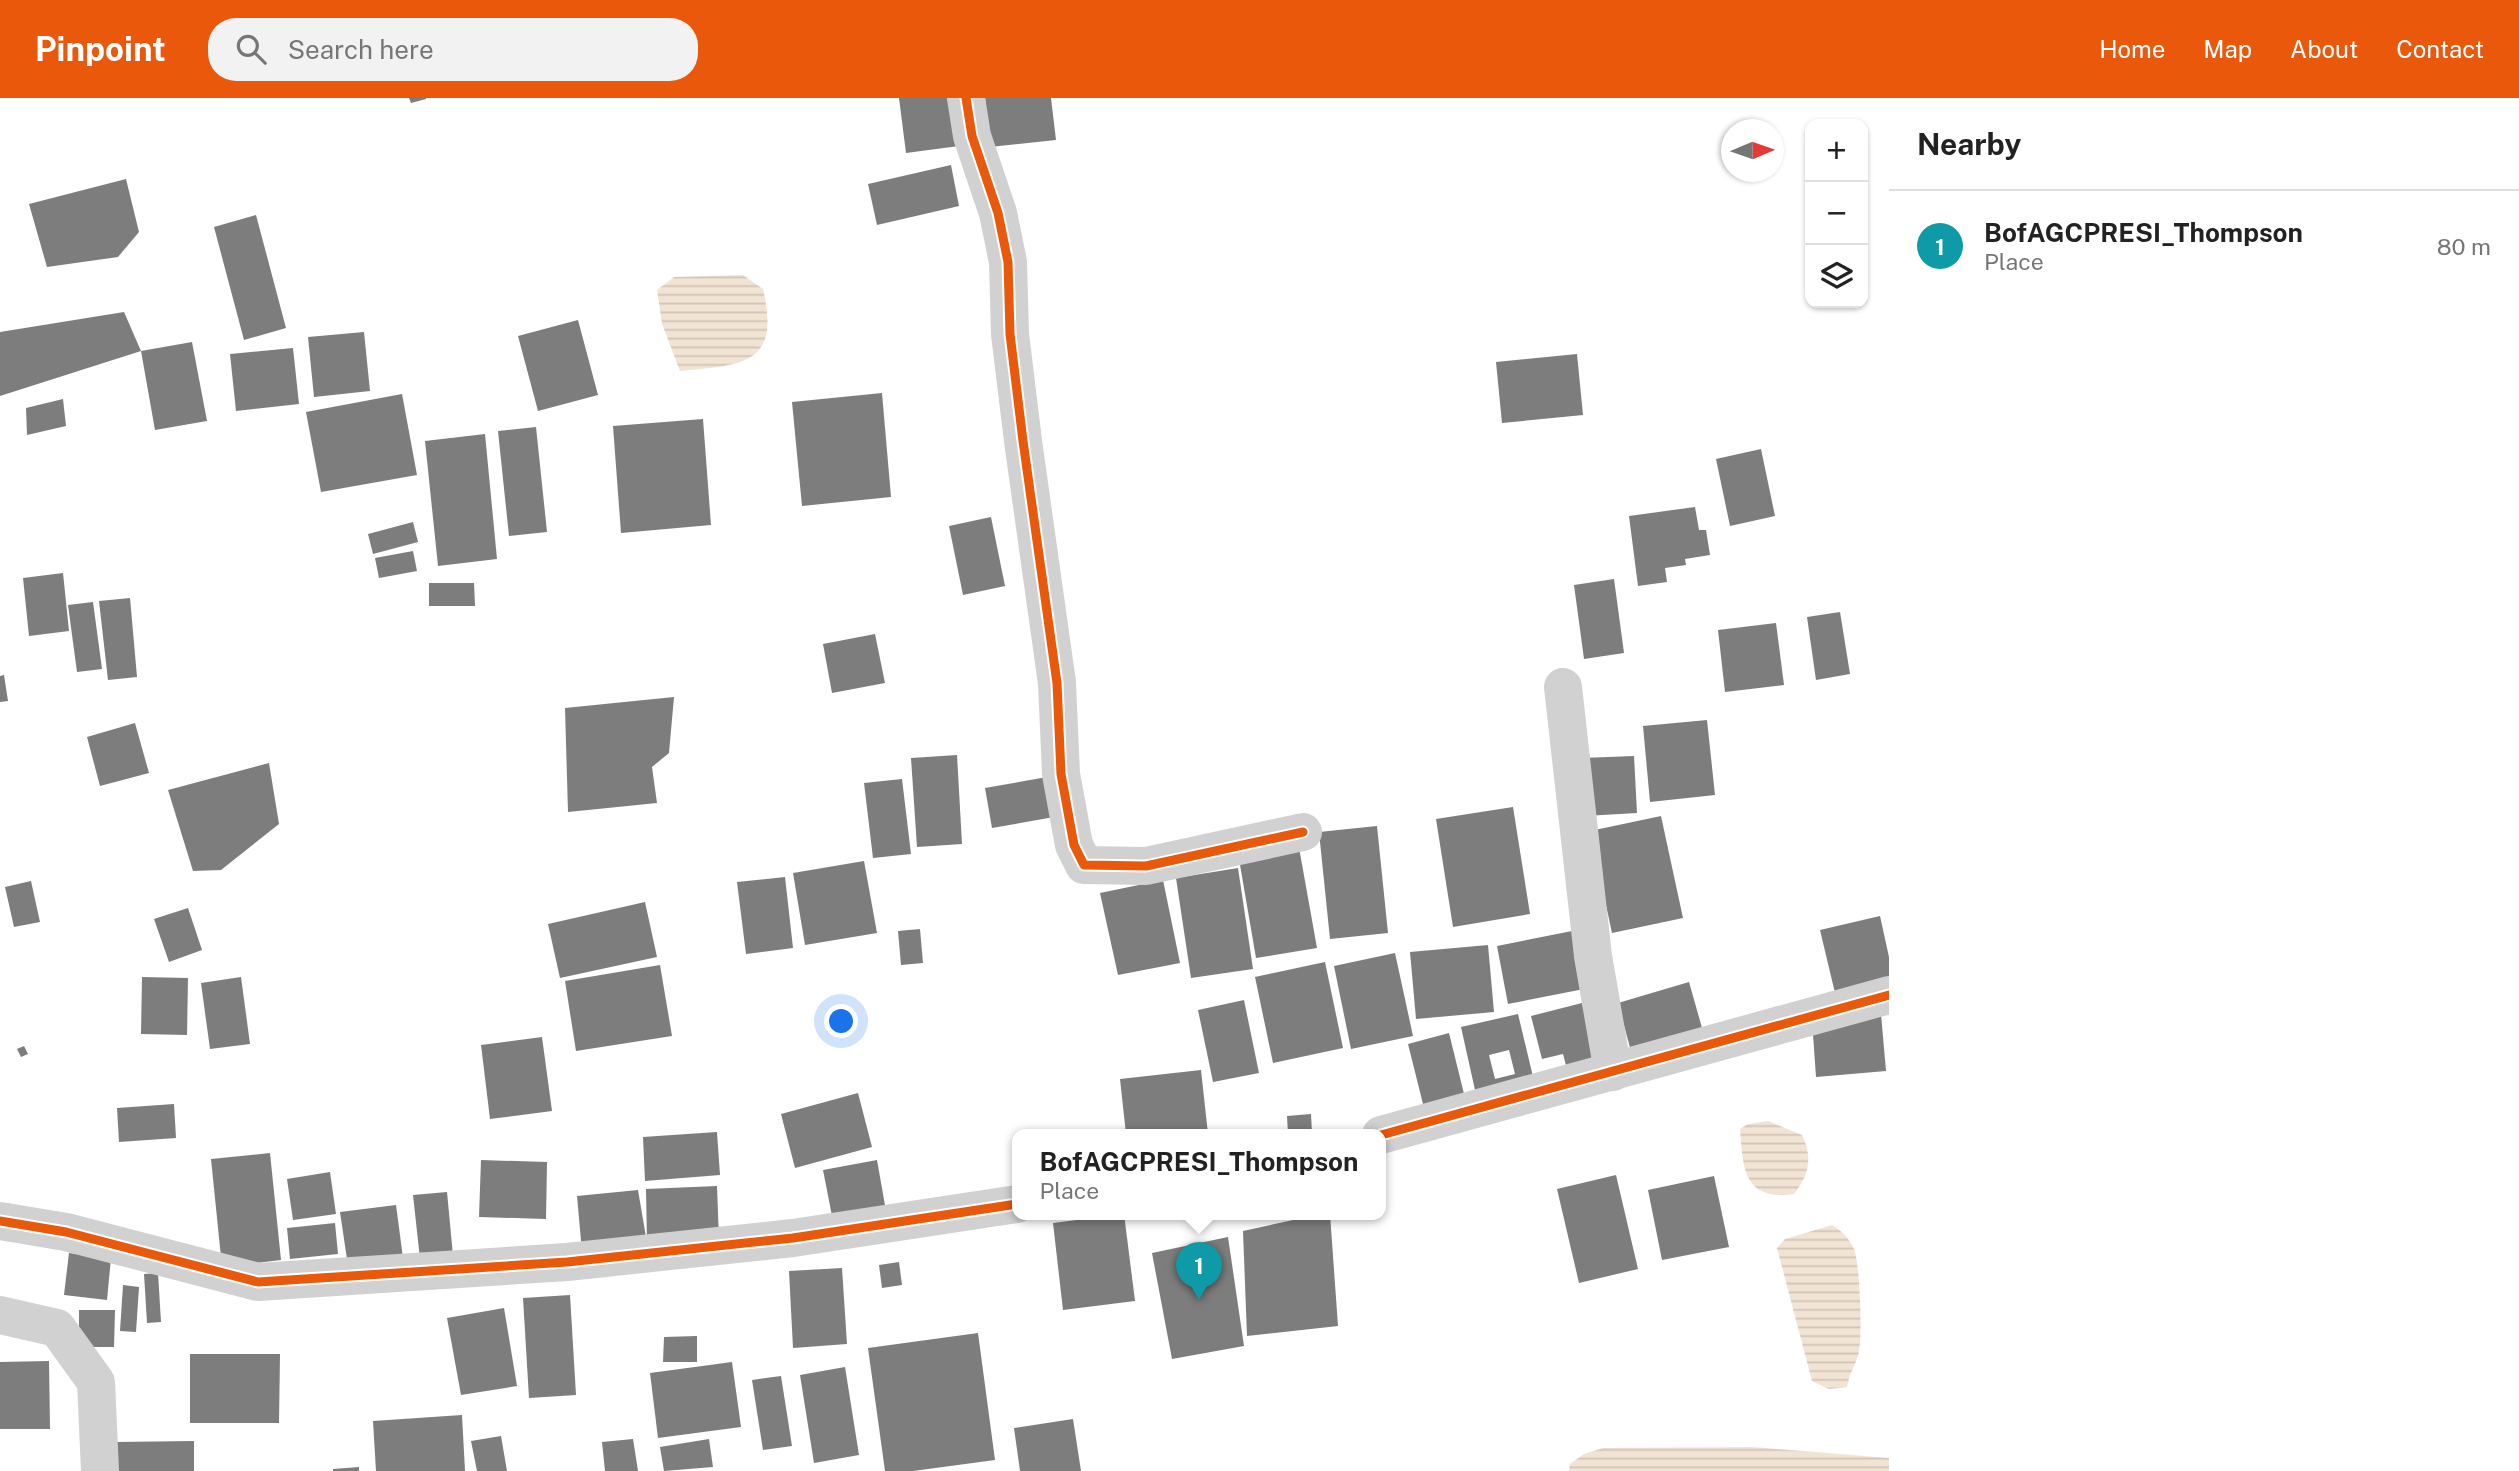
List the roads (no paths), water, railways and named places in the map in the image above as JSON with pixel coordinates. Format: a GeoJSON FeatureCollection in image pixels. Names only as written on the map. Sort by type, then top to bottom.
{"type":"FeatureCollection","features":[{"type":"Feature","properties":{"kind":"street"},"geometry":{"type":"LineString","coordinates":[[965,98],[972,136],[998,213],[1008,262],[1010,334],[1057,683],[1061,774],[1074,845],[1084,865],[1146,866],[1303,832]]}},
{"type":"Feature","properties":{"kind":"street"},"geometry":{"type":"LineString","coordinates":[[1563,687],[1591,943],[1613,1072]]}},
{"type":"Feature","properties":{"kind":"street"},"geometry":{"type":"LineString","coordinates":[[1386,1134],[1889,995]]}},
{"type":"Feature","properties":{"kind":"street"},"geometry":{"type":"LineString","coordinates":[[0,1221],[66,1232],[258,1282],[567,1262],[793,1238],[1012,1205]]}},
{"type":"Feature","properties":{"kind":"street"},"geometry":{"type":"LineString","coordinates":[[0,1315],[57,1328],[96,1382],[100,1471]]}},
{"type":"Feature","properties":{"kind":"place","name":"BofAGCPRESI_Thompson"},"geometry":{"type":"Point","coordinates":[1199,1300]}}]}
